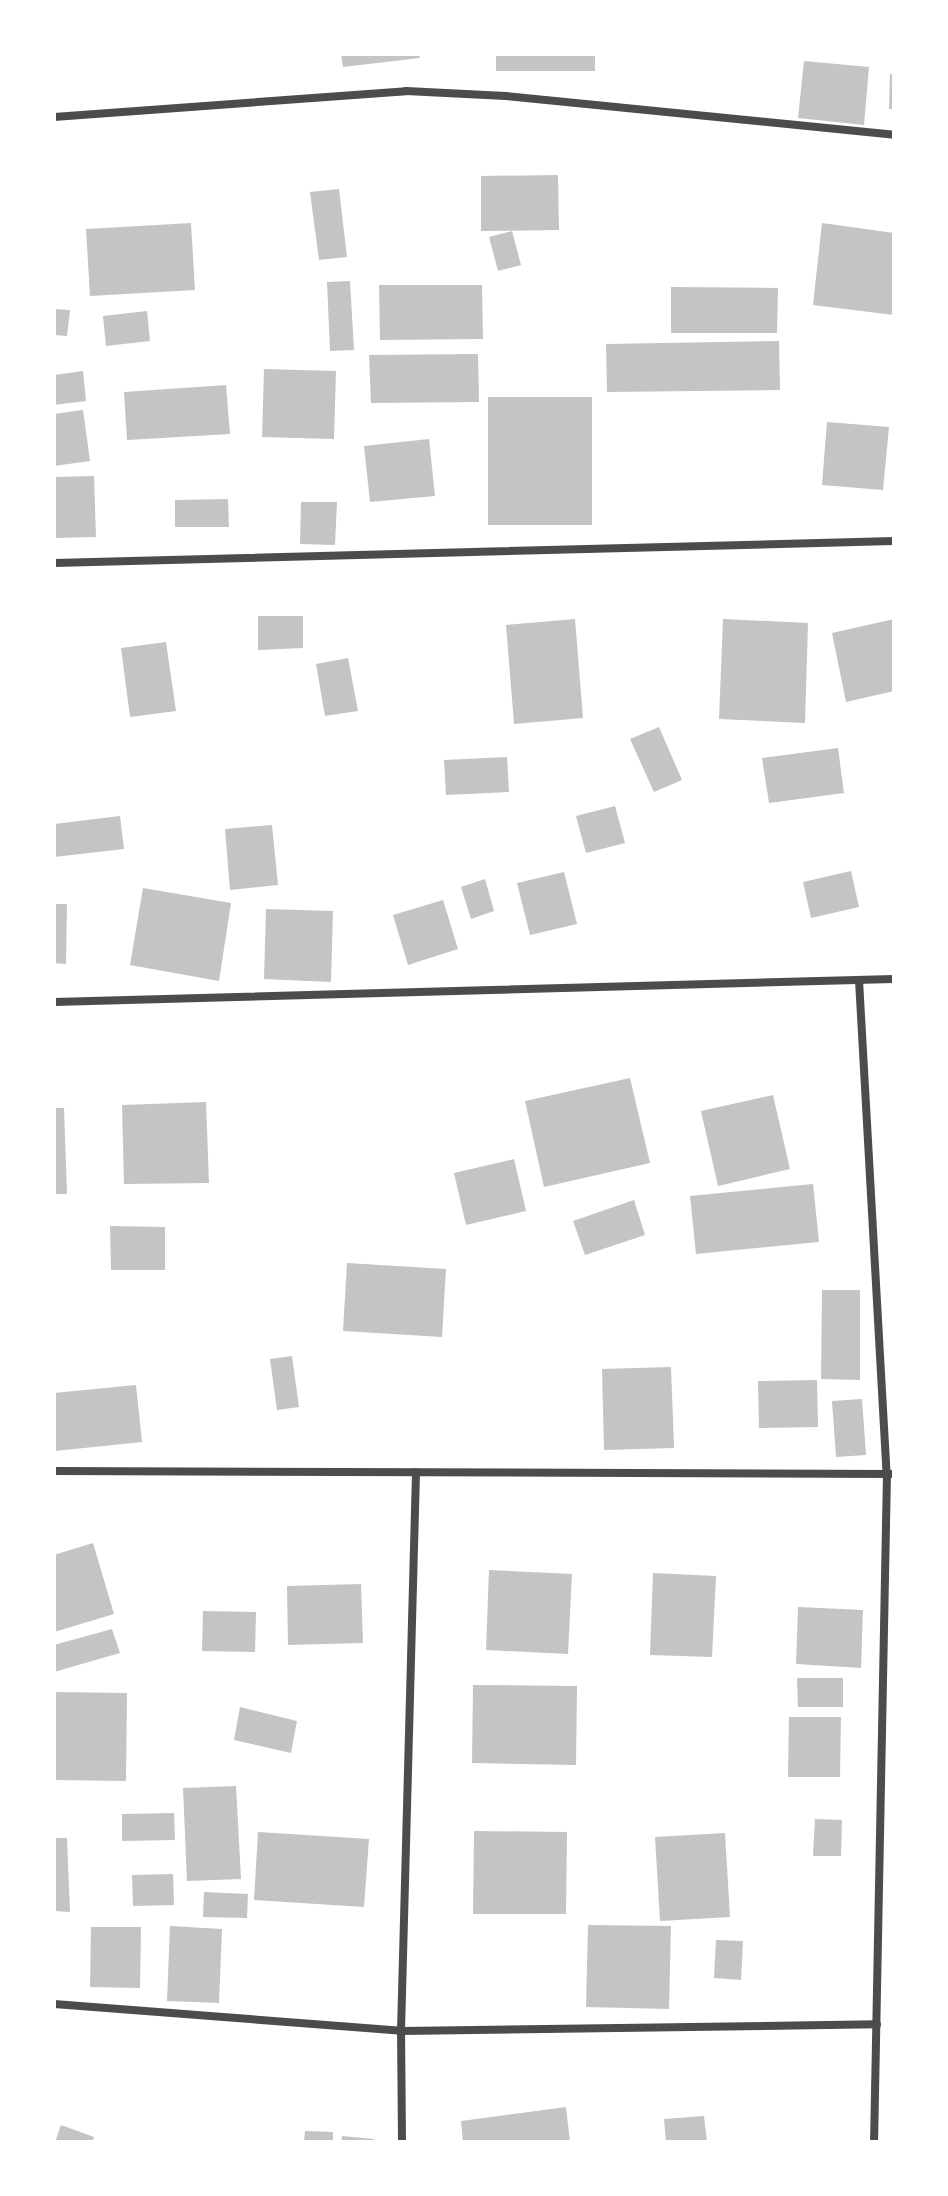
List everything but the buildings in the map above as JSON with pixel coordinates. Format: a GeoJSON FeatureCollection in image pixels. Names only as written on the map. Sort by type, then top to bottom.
{"type":"FeatureCollection","features":[{"type":"Feature","properties":{"kind":"street"},"geometry":{"type":"LineString","coordinates":[[54,117],[406,91],[506,96],[894,135]]}},
{"type":"Feature","properties":{"kind":"street"},"geometry":{"type":"LineString","coordinates":[[54,563],[894,541]]}},
{"type":"Feature","properties":{"kind":"street"},"geometry":{"type":"LineString","coordinates":[[54,1002],[894,979]]}},
{"type":"Feature","properties":{"kind":"street"},"geometry":{"type":"LineString","coordinates":[[859,980],[891,1474],[874,2142]]}},
{"type":"Feature","properties":{"kind":"street"},"geometry":{"type":"LineString","coordinates":[[54,1471],[891,1474]]}},
{"type":"Feature","properties":{"kind":"street"},"geometry":{"type":"LineString","coordinates":[[402,2142],[401,2031],[416,1472]]}},
{"type":"Feature","properties":{"kind":"street"},"geometry":{"type":"LineString","coordinates":[[54,2004],[401,2031],[877,2024]]}}]}
